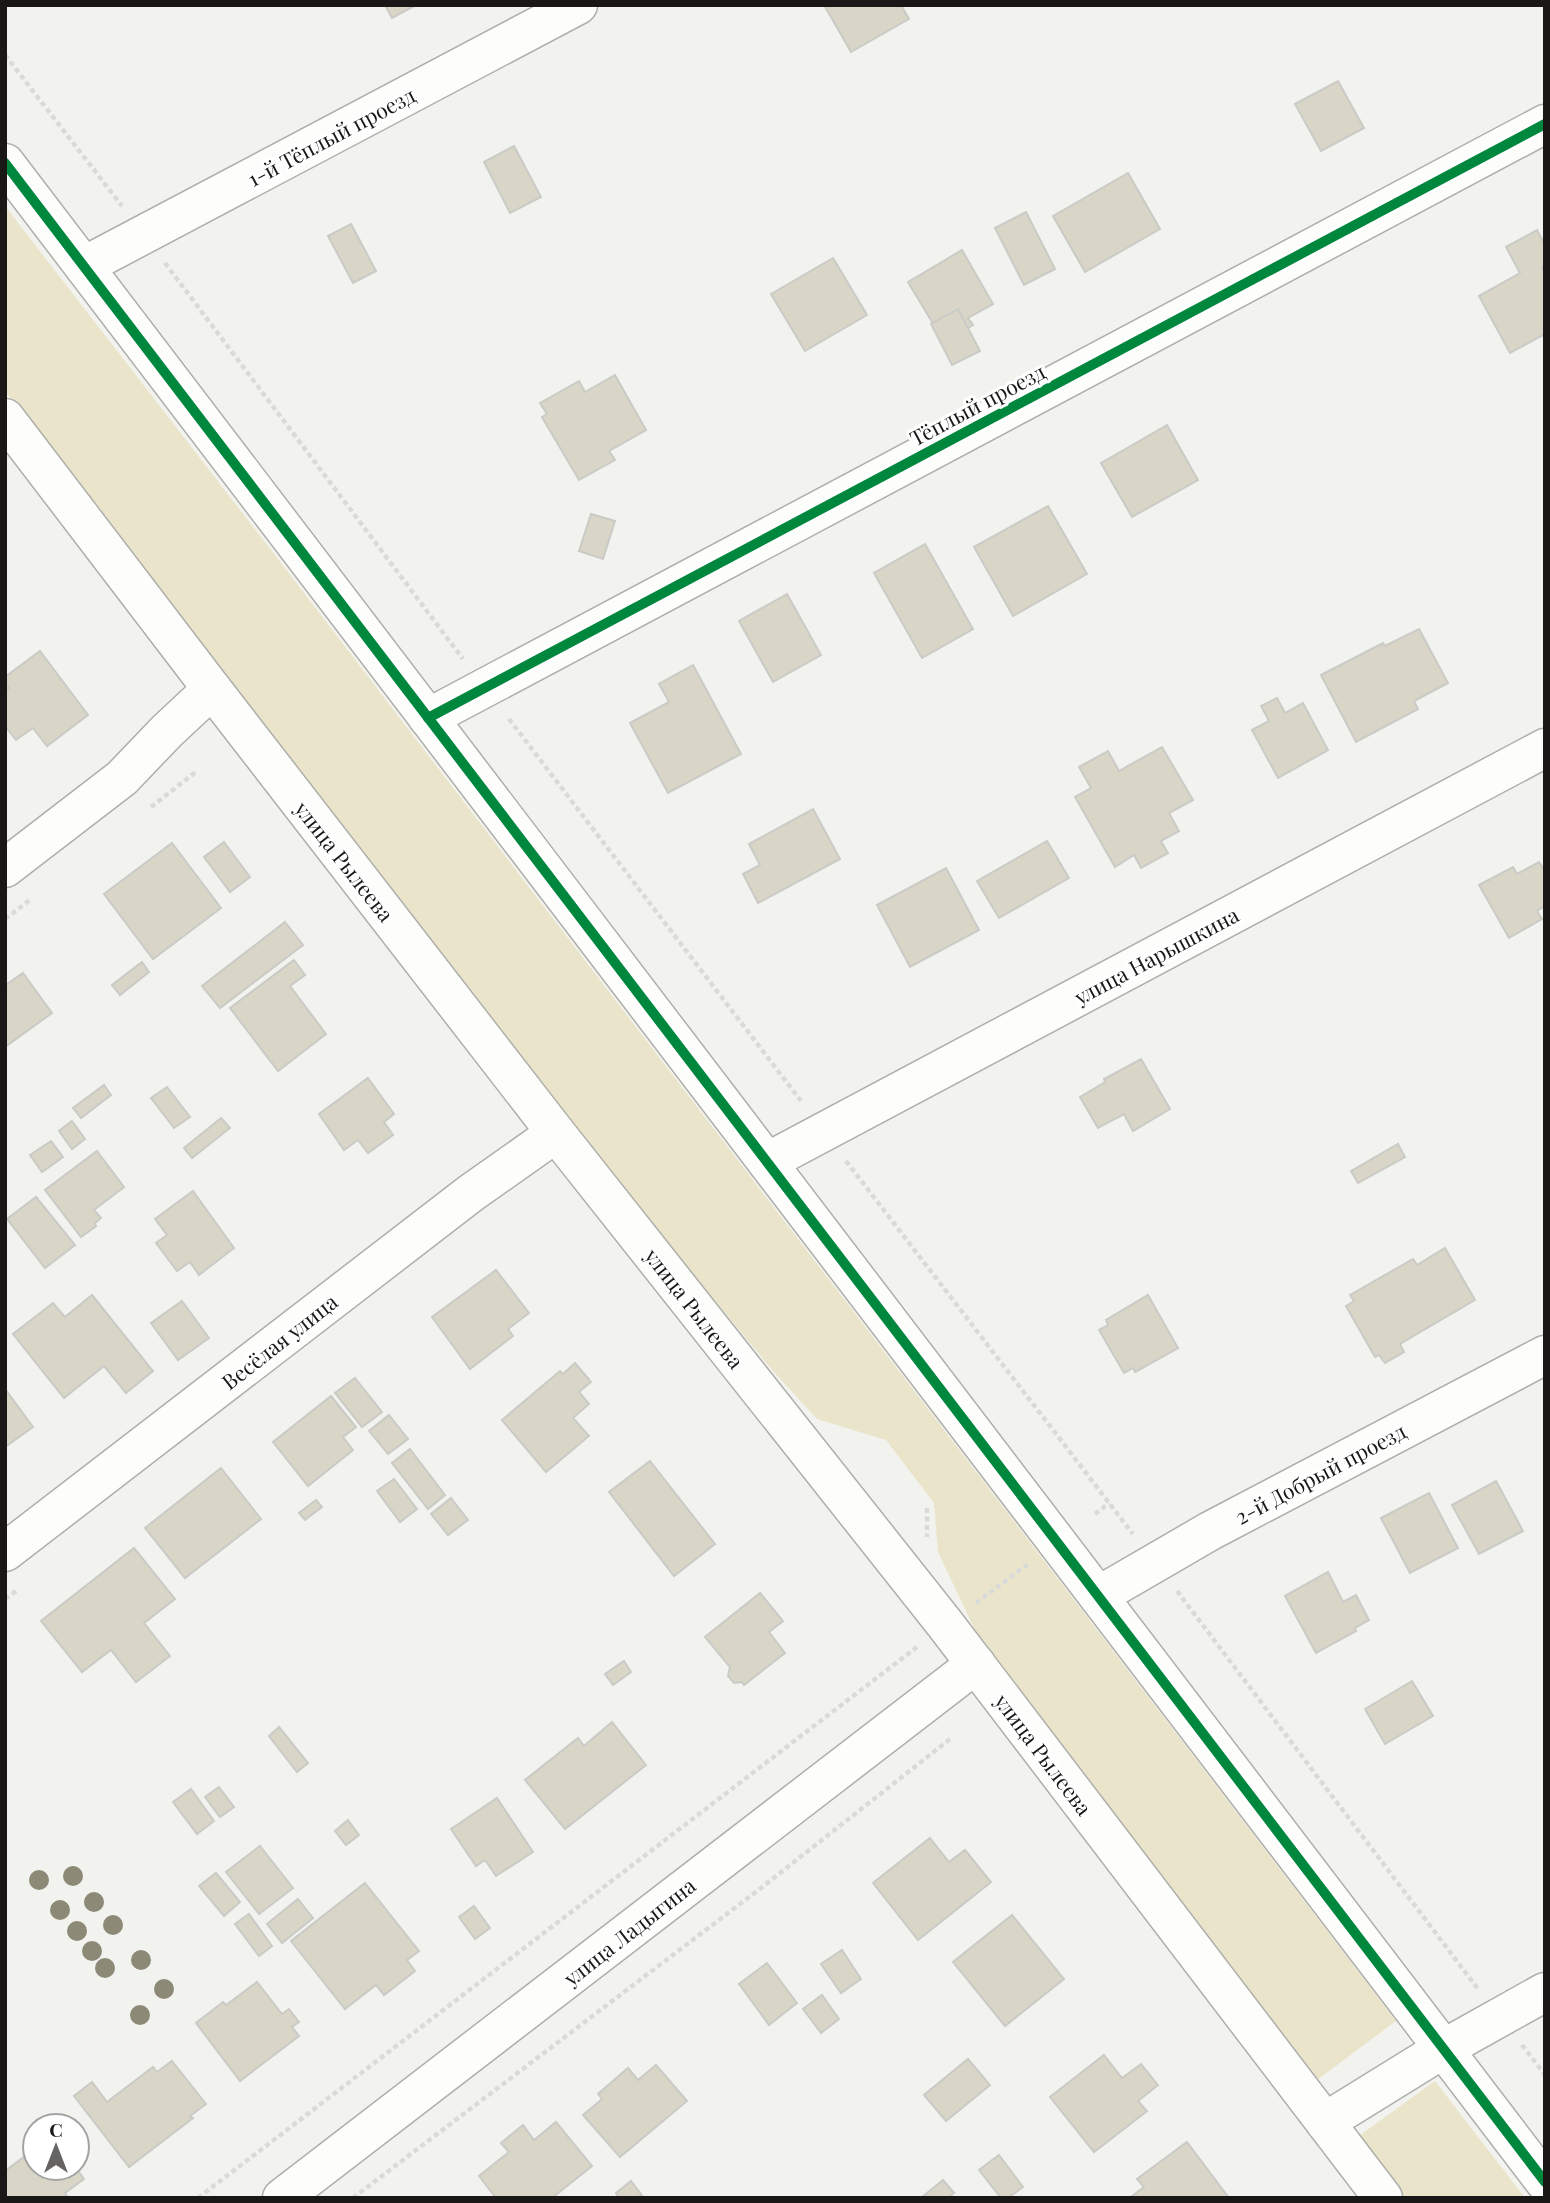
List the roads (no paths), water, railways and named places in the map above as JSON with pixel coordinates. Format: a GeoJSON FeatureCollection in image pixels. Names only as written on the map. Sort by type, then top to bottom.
{"type":"FeatureCollection","features":[{"type":"Feature","properties":{"kind":"street","name":"1-й Тёплый проезд"},"geometry":{"type":"LineString","coordinates":[[84,266],[578,5]]}},
{"type":"Feature","properties":{"kind":"street","name":"Тёплый проезд"},"geometry":{"type":"LineString","coordinates":[[428,718],[1545,124]]}},
{"type":"Feature","properties":{"kind":"street"},"geometry":{"type":"LineString","coordinates":[[5,163],[1545,2182]]}},
{"type":"Feature","properties":{"kind":"street","name":"улица Рылеева"},"geometry":{"type":"LineString","coordinates":[[5,418],[556,1133],[976,1664],[1382,2198]]}},
{"type":"Feature","properties":{"kind":"street"},"geometry":{"type":"LineString","coordinates":[[5,868],[122,778],[212,689]]}},
{"type":"Feature","properties":{"kind":"street","name":"улица Нарышкина"},"geometry":{"type":"LineString","coordinates":[[767,1162],[1545,748]]}},
{"type":"Feature","properties":{"kind":"street","name":"Весёлая улица"},"geometry":{"type":"LineString","coordinates":[[5,1552],[461,1201],[556,1133]]}},
{"type":"Feature","properties":{"kind":"street","name":"2-й Добрый проезд"},"geometry":{"type":"LineString","coordinates":[[1098,1596],[1210,1531],[1545,1355]]}},
{"type":"Feature","properties":{"kind":"street","name":"улица Ладыгина"},"geometry":{"type":"LineString","coordinates":[[282,2198],[976,1664]]}},
{"type":"Feature","properties":{"kind":"street"},"geometry":{"type":"LineString","coordinates":[[1325,2122],[1443,2049],[1545,1992]]}}]}
